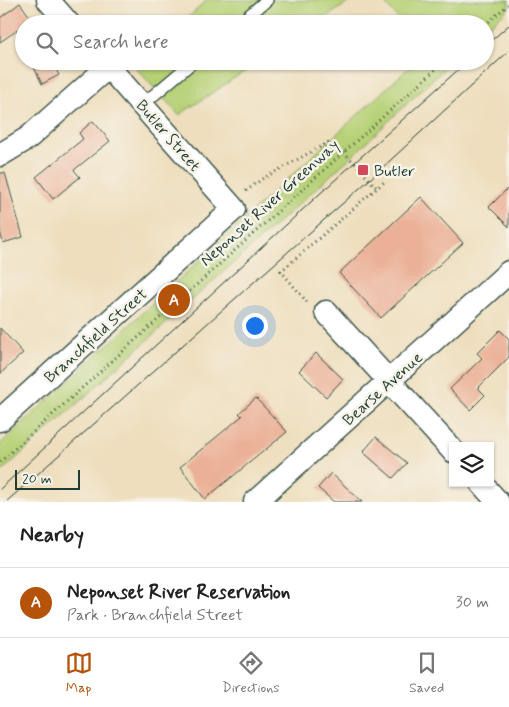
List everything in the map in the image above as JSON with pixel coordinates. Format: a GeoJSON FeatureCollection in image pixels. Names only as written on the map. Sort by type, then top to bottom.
{"type":"FeatureCollection","features":[{"type":"Feature","properties":{"kind":"street"},"geometry":{"type":"LineString","coordinates":[[48,0],[61,15]]}},
{"type":"Feature","properties":{"kind":"street"},"geometry":{"type":"LineString","coordinates":[[0,155],[28,138],[100,70]]}},
{"type":"Feature","properties":{"kind":"street","name":"Butler Street"},"geometry":{"type":"LineString","coordinates":[[111,70],[232,207]]}},
{"type":"Feature","properties":{"kind":"street","name":"Branchfield Street"},"geometry":{"type":"LineString","coordinates":[[0,420],[232,207]]}},
{"type":"Feature","properties":{"kind":"street","name":"Bearse Avenue"},"geometry":{"type":"LineString","coordinates":[[255,502],[509,272]]}},
{"type":"Feature","properties":{"kind":"street"},"geometry":{"type":"LineString","coordinates":[[326,312],[449,447]]}},
{"type":"Feature","properties":{"kind":"street"},"geometry":{"type":"LineString","coordinates":[[485,487],[498,502]]}},
{"type":"Feature","properties":{"kind":"lane"},"geometry":{"type":"LineString","coordinates":[[250,15],[267,0]]}},
{"type":"Feature","properties":{"kind":"lane"},"geometry":{"type":"LineString","coordinates":[[142,105],[183,70]]}},
{"type":"Feature","properties":{"kind":"path"},"geometry":{"type":"LineString","coordinates":[[494,17],[509,4]]}},
{"type":"Feature","properties":{"kind":"path","name":"Neponset River Greenway"},"geometry":{"type":"LineString","coordinates":[[0,462],[435,70]]}},
{"type":"Feature","properties":{"kind":"path"},"geometry":{"type":"LineString","coordinates":[[232,207],[262,179],[331,141]]}},
{"type":"Feature","properties":{"kind":"path"},"geometry":{"type":"LineString","coordinates":[[344,152],[358,167]]}},
{"type":"Feature","properties":{"kind":"path"},"geometry":{"type":"LineString","coordinates":[[365,175],[377,188]]}},
{"type":"Feature","properties":{"kind":"path"},"geometry":{"type":"LineString","coordinates":[[326,312],[315,310],[281,271],[384,182]]}},
{"type":"Feature","properties":{"kind":"green space"},"geometry":{"type":"Polygon","coordinates":[[[207,0],[352,0],[330,15],[191,15],[207,0]]]}},
{"type":"Feature","properties":{"kind":"green space"},"geometry":{"type":"Polygon","coordinates":[[[382,0],[509,0],[509,8],[494,22],[494,15],[395,15],[382,0]]]}},
{"type":"Feature","properties":{"kind":"green space"},"geometry":{"type":"Polygon","coordinates":[[[138,70],[246,70],[179,115],[138,70]]]}},
{"type":"Feature","properties":{"kind":"green space"},"geometry":{"type":"Polygon","coordinates":[[[406,70],[443,70],[352,156],[0,473],[0,444],[406,70]]]}},
{"type":"Feature","properties":{"kind":"building"},"geometry":{"type":"Polygon","coordinates":[[[20,3],[28,15],[15,15],[15,32],[0,42],[0,18],[20,3]]]}},
{"type":"Feature","properties":{"kind":"building"},"geometry":{"type":"Polygon","coordinates":[[[35,70],[56,70],[59,75],[42,84],[35,70]]]}},
{"type":"Feature","properties":{"kind":"building"},"geometry":{"type":"Polygon","coordinates":[[[93,121],[110,141],[74,170],[80,177],[53,199],[36,177],[83,139],[79,133],[93,121]]]}},
{"type":"Feature","properties":{"kind":"building"},"geometry":{"type":"Polygon","coordinates":[[[0,173],[5,173],[23,237],[3,243],[0,231],[0,173]]]}},
{"type":"Feature","properties":{"kind":"building"},"geometry":{"type":"Polygon","coordinates":[[[509,187],[509,227],[489,207],[509,187]]]}},
{"type":"Feature","properties":{"kind":"building"},"geometry":{"type":"Polygon","coordinates":[[[421,197],[463,243],[381,318],[339,273],[421,197]]]}},
{"type":"Feature","properties":{"kind":"building"},"geometry":{"type":"Polygon","coordinates":[[[0,328],[23,353],[0,374],[0,328]]]}},
{"type":"Feature","properties":{"kind":"building"},"geometry":{"type":"Polygon","coordinates":[[[500,330],[509,339],[509,357],[478,388],[485,395],[470,410],[450,389],[482,358],[477,353],[500,330]]]}},
{"type":"Feature","properties":{"kind":"building"},"geometry":{"type":"Polygon","coordinates":[[[316,353],[343,379],[326,397],[299,371],[316,353]]]}},
{"type":"Feature","properties":{"kind":"building"},"geometry":{"type":"Polygon","coordinates":[[[256,398],[287,432],[205,499],[180,467],[242,416],[239,413],[256,398]]]}},
{"type":"Feature","properties":{"kind":"building"},"geometry":{"type":"Polygon","coordinates":[[[376,437],[407,463],[393,478],[363,452],[376,437]]]}},
{"type":"Feature","properties":{"kind":"building"},"geometry":{"type":"Polygon","coordinates":[[[331,473],[362,502],[334,502],[318,488],[331,473]]]}},
{"type":"Feature","properties":{"kind":"tram line"},"geometry":{"type":"LineString","coordinates":[[494,38],[509,25]]}},
{"type":"Feature","properties":{"kind":"tram line"},"geometry":{"type":"LineString","coordinates":[[494,65],[509,51]]}},
{"type":"Feature","properties":{"kind":"tram line"},"geometry":{"type":"LineString","coordinates":[[0,489],[325,189],[458,70]]}},
{"type":"Feature","properties":{"kind":"tram line"},"geometry":{"type":"LineString","coordinates":[[6,502],[369,180],[488,70]]}},
{"type":"Feature","properties":{"kind":"place","name":"Butler"},"geometry":{"type":"Point","coordinates":[363,170]}},
{"type":"Feature","properties":{"kind":"place","name":"Neponset River Reservation"},"geometry":{"type":"Point","coordinates":[174,300]}}]}
